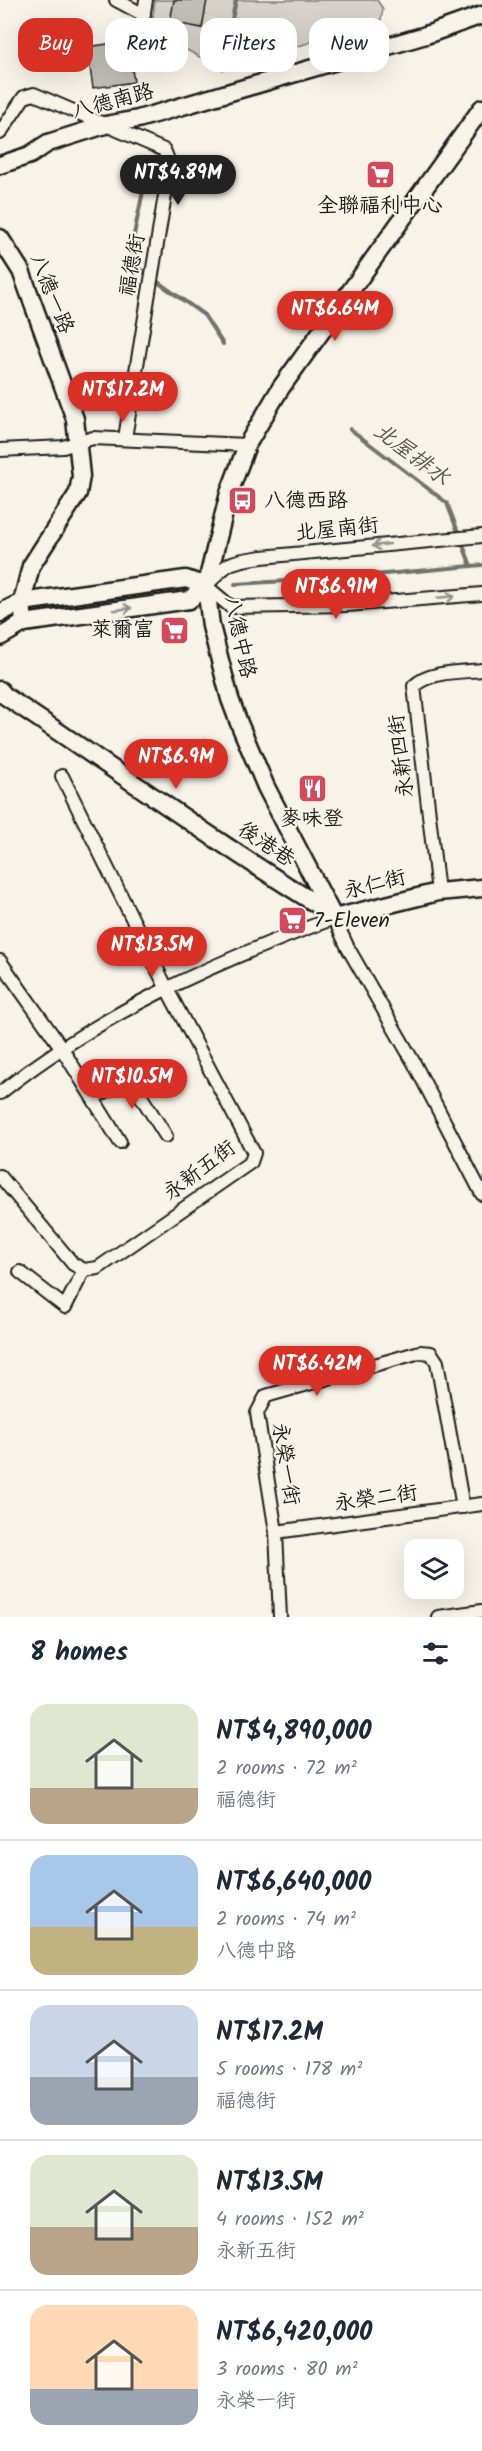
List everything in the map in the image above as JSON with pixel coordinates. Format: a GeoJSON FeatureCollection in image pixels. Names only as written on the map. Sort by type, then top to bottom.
{"type":"FeatureCollection","features":[{"type":"Feature","properties":{"kind":"street"},"geometry":{"type":"LineString","coordinates":[[116,0],[144,15]]}},
{"type":"Feature","properties":{"kind":"street"},"geometry":{"type":"LineString","coordinates":[[143,18],[146,0]]}},
{"type":"Feature","properties":{"kind":"street","name":"八德南路"},"geometry":{"type":"LineString","coordinates":[[0,165],[30,155],[48,143],[105,125],[138,119],[426,35],[482,15]]}},
{"type":"Feature","properties":{"kind":"street","name":"福德街"},"geometry":{"type":"LineString","coordinates":[[0,132],[24,97],[34,94],[164,150],[170,165],[125,438]]}},
{"type":"Feature","properties":{"kind":"street","name":"八德中路"},"geometry":{"type":"LineString","coordinates":[[482,108],[280,389],[247,445],[229,493],[206,586],[214,635],[230,699],[266,787],[348,948],[414,1063],[482,1194]]}},
{"type":"Feature","properties":{"kind":"street","name":"八德一路"},"geometry":{"type":"LineString","coordinates":[[0,238],[21,271],[75,419],[81,476],[78,493],[32,566],[22,602],[24,623]]}},
{"type":"Feature","properties":{"kind":"street"},"geometry":{"type":"LineString","coordinates":[[0,450],[63,447],[93,438],[247,445]]}},
{"type":"Feature","properties":{"kind":"street","name":"北屋南街"},"geometry":{"type":"LineString","coordinates":[[206,586],[232,561],[262,556],[480,536]]}},
{"type":"Feature","properties":{"kind":"street"},"geometry":{"type":"LineString","coordinates":[[0,613],[22,602],[186,579],[206,586],[231,607],[347,605],[482,594]]}},
{"type":"Feature","properties":{"kind":"street"},"geometry":{"type":"LineString","coordinates":[[0,637],[24,623],[189,600],[206,586]]}},
{"type":"Feature","properties":{"kind":"street","name":"永新四街"},"geometry":{"type":"LineString","coordinates":[[438,892],[414,687],[419,681],[430,677],[482,670]]}},
{"type":"Feature","properties":{"kind":"street","name":"後港巷"},"geometry":{"type":"LineString","coordinates":[[0,690],[5,696],[113,767],[259,870],[333,916]]}},
{"type":"Feature","properties":{"kind":"street","name":"永新五街"},"geometry":{"type":"LineString","coordinates":[[62,776],[166,987],[254,1153],[251,1162],[98,1268],[84,1270]]}},
{"type":"Feature","properties":{"kind":"street","name":"永仁街"},"geometry":{"type":"LineString","coordinates":[[0,1093],[61,1047],[166,987],[263,944],[333,916],[438,892],[482,888]]}},
{"type":"Feature","properties":{"kind":"street"},"geometry":{"type":"LineString","coordinates":[[0,961],[61,1047],[120,1142]]}},
{"type":"Feature","properties":{"kind":"street"},"geometry":{"type":"LineString","coordinates":[[93,1098],[130,1079],[166,1136]]}},
{"type":"Feature","properties":{"kind":"street"},"geometry":{"type":"LineString","coordinates":[[0,1176],[73,1264],[84,1270],[65,1307],[20,1272]]}},
{"type":"Feature","properties":{"kind":"street","name":"永榮一街"},"geometry":{"type":"LineString","coordinates":[[280,1617],[276,1532],[257,1413],[266,1396],[420,1352],[431,1353],[437,1362],[463,1507]]}},
{"type":"Feature","properties":{"kind":"street","name":"永榮二街"},"geometry":{"type":"LineString","coordinates":[[276,1532],[482,1504]]}},
{"type":"Feature","properties":{"kind":"street"},"geometry":{"type":"LineString","coordinates":[[438,1617],[482,1611]]}},
{"type":"Feature","properties":{"kind":"shaded area"},"geometry":{"type":"Polygon","coordinates":[[[155,0],[377,0],[383,9],[381,18],[309,18],[309,43],[297,47],[297,18],[200,18],[200,57],[188,51],[188,18],[153,18],[155,0]]]}},
{"type":"Feature","properties":{"kind":"building"},"geometry":{"type":"Polygon","coordinates":[[[174,0],[207,0],[204,18],[200,18],[200,28],[188,25],[188,18],[171,18],[174,0]]]}},
{"type":"Feature","properties":{"kind":"building"},"geometry":{"type":"Polygon","coordinates":[[[105,44],[105,72],[133,72],[134,82],[93,88],[91,72],[93,72],[93,46],[105,44]]]}},
{"type":"Feature","properties":{"kind":"waterway","name":"北屋排水"},"geometry":{"type":"LineString","coordinates":[[232,18],[236,0]]}},
{"type":"Feature","properties":{"kind":"waterway","name":"北屋排水"},"geometry":{"type":"LineString","coordinates":[[149,162],[130,254],[134,265],[204,315],[223,344]]}},
{"type":"Feature","properties":{"kind":"waterway","name":"北屋排水"},"geometry":{"type":"LineString","coordinates":[[350,429],[447,503],[471,566]]}},
{"type":"Feature","properties":{"kind":"waterway"},"geometry":{"type":"LineString","coordinates":[[235,584],[342,578],[482,565]]}},
{"type":"Feature","properties":{"kind":"place","name":"全聯福利中心"},"geometry":{"type":"Point","coordinates":[380,175]}},
{"type":"Feature","properties":{"kind":"place","name":"八德西路"},"geometry":{"type":"Point","coordinates":[243,501]}},
{"type":"Feature","properties":{"kind":"place","name":"萊爾富"},"geometry":{"type":"Point","coordinates":[175,630]}},
{"type":"Feature","properties":{"kind":"place","name":"麥味登"},"geometry":{"type":"Point","coordinates":[312,788]}},
{"type":"Feature","properties":{"kind":"place","name":"7-Eleven"},"geometry":{"type":"Point","coordinates":[293,921]}}]}
